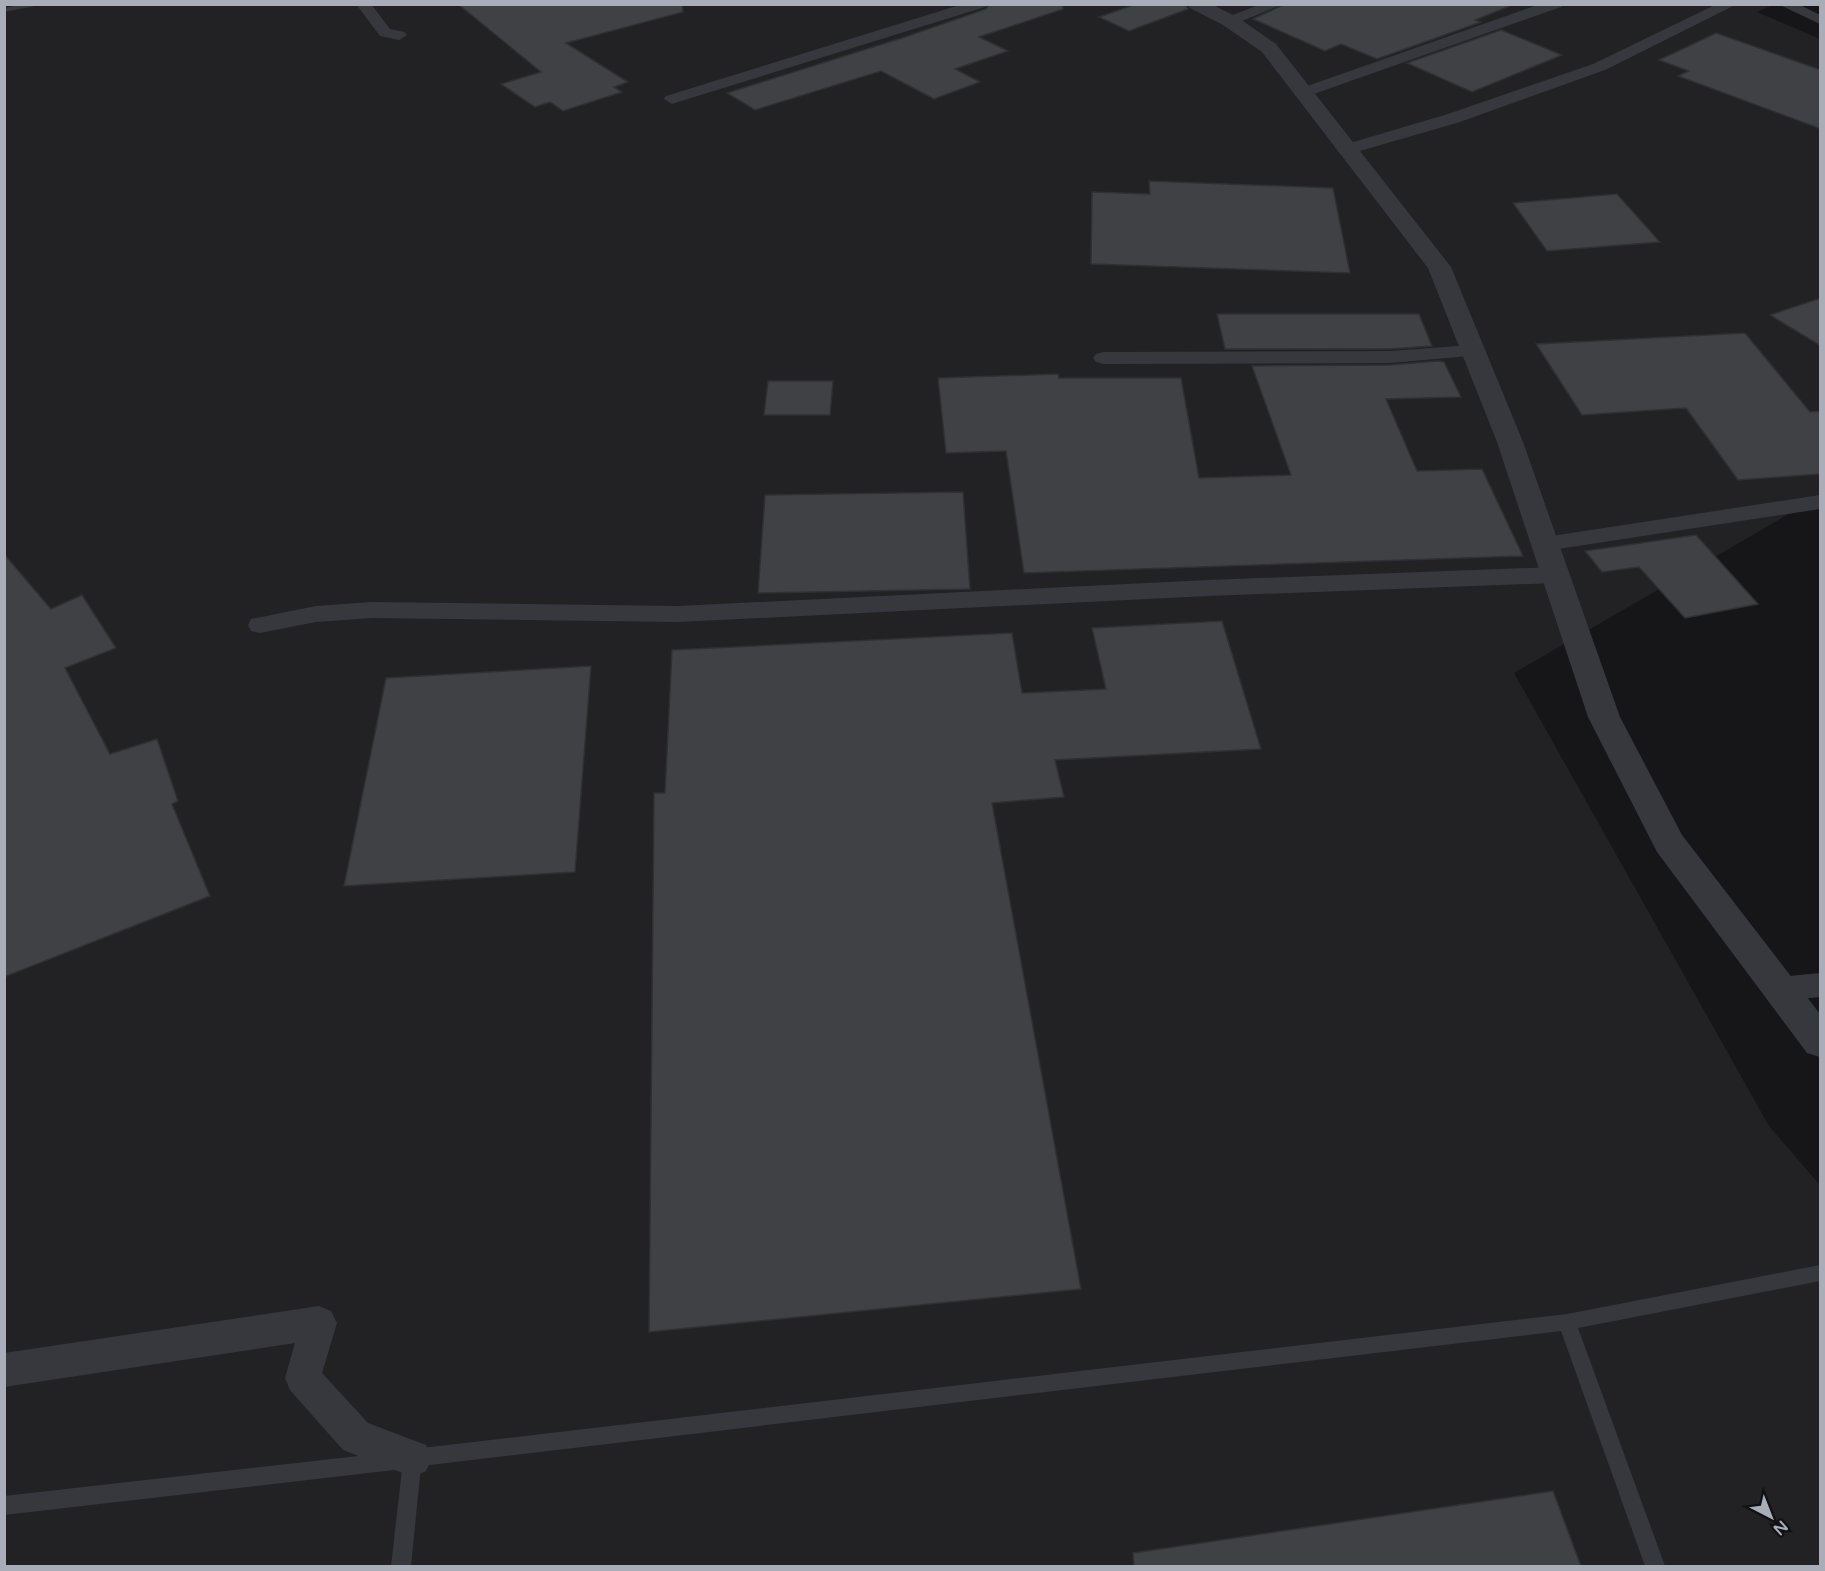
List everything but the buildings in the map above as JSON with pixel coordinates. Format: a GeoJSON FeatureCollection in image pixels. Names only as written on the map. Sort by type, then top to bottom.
{"type":"FeatureCollection","features":[{"type":"Feature","properties":{"kind":"street"},"geometry":{"type":"LineString","coordinates":[[363,4],[385,33],[399,35]]}},
{"type":"Feature","properties":{"kind":"street"},"geometry":{"type":"LineString","coordinates":[[672,99],[980,4]]}},
{"type":"Feature","properties":{"kind":"street"},"geometry":{"type":"LineString","coordinates":[[1196,4],[1230,21],[1269,48],[1439,267],[1510,442],[1604,717],[1669,843],[1821,1042]]}},
{"type":"Feature","properties":{"kind":"street"},"geometry":{"type":"LineString","coordinates":[[1230,21],[1276,4]]}},
{"type":"Feature","properties":{"kind":"street"},"geometry":{"type":"LineString","coordinates":[[1302,93],[1556,4]]}},
{"type":"Feature","properties":{"kind":"street"},"geometry":{"type":"LineString","coordinates":[[1346,150],[1454,118],[1599,67],[1730,4]]}},
{"type":"Feature","properties":{"kind":"street"},"geometry":{"type":"LineString","coordinates":[[1785,4],[1821,20]]}},
{"type":"Feature","properties":{"kind":"street"},"geometry":{"type":"LineString","coordinates":[[1103,358],[1390,357],[1473,351]]}},
{"type":"Feature","properties":{"kind":"street"},"geometry":{"type":"LineString","coordinates":[[1545,544],[1693,524],[1821,502]]}},
{"type":"Feature","properties":{"kind":"street"},"geometry":{"type":"LineString","coordinates":[[260,625],[316,614],[372,610],[678,614],[1208,588],[1556,575]]}},
{"type":"Feature","properties":{"kind":"street"},"geometry":{"type":"LineString","coordinates":[[1779,989],[1821,985]]}},
{"type":"Feature","properties":{"kind":"street"},"geometry":{"type":"LineString","coordinates":[[4,1370],[319,1323],[303,1378],[356,1437],[413,1458]]}},
{"type":"Feature","properties":{"kind":"lane"},"geometry":{"type":"LineString","coordinates":[[4,10],[42,4]]}},
{"type":"Feature","properties":{"kind":"lane"},"geometry":{"type":"LineString","coordinates":[[4,1506],[1567,1322],[1821,1273]]}},
{"type":"Feature","properties":{"kind":"lane"},"geometry":{"type":"LineString","coordinates":[[1567,1322],[1655,1566]]}},
{"type":"Feature","properties":{"kind":"lane"},"geometry":{"type":"LineString","coordinates":[[401,1566],[413,1458]]}},
{"type":"Feature","properties":{"kind":"shaded area"},"geometry":{"type":"Polygon","coordinates":[[[1775,4],[1757,12],[1820,39],[1820,496],[1514,673],[1769,1126],[1820,1185],[1820,1566],[5,1566],[5,5],[1775,4]]]}}]}
